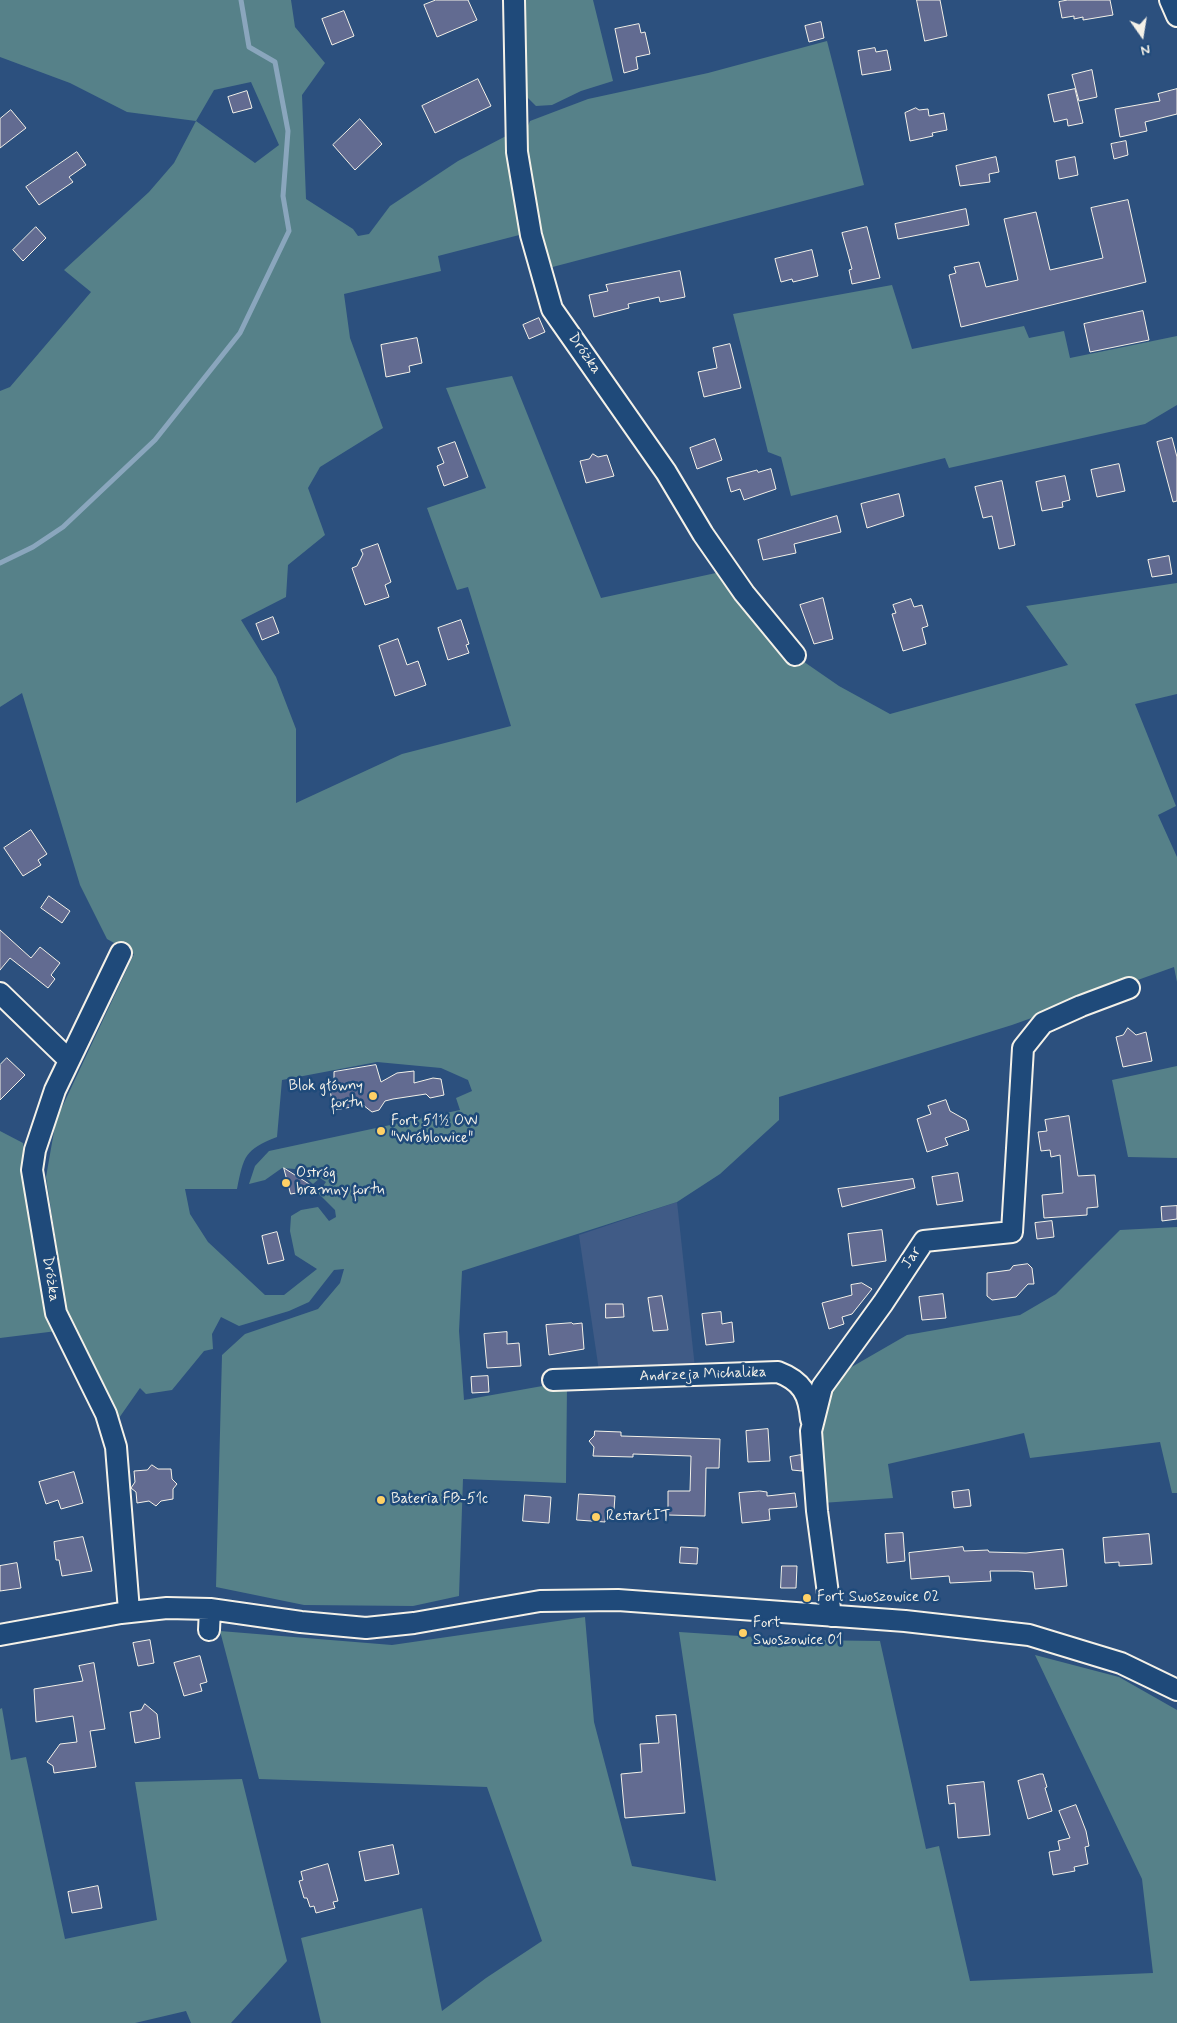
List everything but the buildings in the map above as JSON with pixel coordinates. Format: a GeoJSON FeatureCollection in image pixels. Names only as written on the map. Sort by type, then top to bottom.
{"type":"FeatureCollection","features":[{"type":"Feature","properties":{"kind":"street","name":"Dróżka"},"geometry":{"type":"LineString","coordinates":[[514,0],[517,152],[531,235],[552,310],[666,472],[703,534],[744,593],[795,655]]}},
{"type":"Feature","properties":{"kind":"street"},"geometry":{"type":"LineString","coordinates":[[1170,0],[1177,16]]}},
{"type":"Feature","properties":{"kind":"street","name":"Dróżka"},"geometry":{"type":"LineString","coordinates":[[120,952],[55,1090],[35,1150],[32,1170],[56,1314],[106,1414],[116,1447],[129,1611]]}},
{"type":"Feature","properties":{"kind":"street","name":"Jar"},"geometry":{"type":"LineString","coordinates":[[831,1616],[817,1511],[811,1432],[822,1387],[883,1303],[924,1241],[1012,1232],[1023,1048],[1032,1034],[1043,1023],[1129,988]]}},
{"type":"Feature","properties":{"kind":"street"},"geometry":{"type":"LineString","coordinates":[[0,993],[69,1060]]}},
{"type":"Feature","properties":{"kind":"street","name":"Andrzeja Michalika"},"geometry":{"type":"LineString","coordinates":[[553,1380],[778,1372],[795,1379],[810,1401],[811,1432]]}},
{"type":"Feature","properties":{"kind":"street"},"geometry":{"type":"LineString","coordinates":[[0,1635],[129,1611],[167,1608],[210,1609],[301,1622],[366,1628],[414,1623],[506,1605],[582,1599],[949,1625],[1029,1635],[1121,1662],[1177,1690]]}},
{"type":"Feature","properties":{"kind":"street"},"geometry":{"type":"LineString","coordinates":[[209,1630],[210,1609]]}},
{"type":"Feature","properties":{"kind":"shaded area"},"geometry":{"type":"Polygon","coordinates":[[[677,1202],[695,1368],[599,1371],[579,1235],[677,1202]]]}},
{"type":"Feature","properties":{"kind":"green space"},"geometry":{"type":"Polygon","coordinates":[[[0,0],[291,0],[295,27],[325,63],[302,95],[306,199],[353,229],[358,236],[369,234],[390,206],[458,161],[508,135],[527,233],[438,256],[441,271],[344,294],[350,338],[383,428],[320,467],[308,488],[325,535],[288,565],[286,597],[241,620],[276,677],[296,729],[296,803],[402,754],[511,726],[468,587],[457,590],[427,508],[486,488],[446,388],[512,376],[601,598],[725,571],[797,657],[839,686],[890,714],[1068,665],[1026,606],[1177,583],[1177,694],[1135,704],[1176,806],[1158,815],[1177,857],[1177,982],[1174,967],[1012,1025],[779,1097],[779,1120],[720,1174],[677,1202],[462,1271],[459,1331],[464,1400],[548,1385],[567,1386],[566,1483],[463,1479],[459,1596],[413,1606],[304,1605],[216,1587],[222,1355],[245,1334],[318,1309],[340,1283],[344,1269],[334,1270],[309,1302],[289,1311],[239,1326],[221,1317],[212,1334],[213,1349],[204,1351],[172,1390],[146,1394],[140,1388],[119,1418],[69,1327],[46,1177],[56,1120],[134,954],[107,939],[80,885],[22,693],[0,707],[0,391],[10,387],[91,292],[64,270],[149,192],[174,163],[196,121],[127,112],[70,83],[0,57],[0,0]],[[251,82],[214,90],[196,121],[255,163],[279,145],[251,82]],[[377,1062],[282,1080],[277,1137],[258,1146],[247,1156],[237,1189],[185,1189],[190,1214],[208,1242],[265,1295],[284,1295],[317,1269],[295,1255],[290,1231],[291,1216],[301,1210],[318,1207],[329,1221],[336,1217],[335,1210],[318,1193],[326,1182],[320,1178],[313,1184],[295,1169],[282,1168],[265,1180],[249,1184],[255,1166],[269,1151],[460,1110],[456,1098],[472,1091],[468,1080],[441,1068],[377,1062]]]}},
{"type":"Feature","properties":{"kind":"green space"},"geometry":{"type":"Polygon","coordinates":[[[522,0],[593,0],[613,81],[581,91],[552,105],[536,106],[522,92],[522,0]]]}},
{"type":"Feature","properties":{"kind":"green space"},"geometry":{"type":"Polygon","coordinates":[[[827,41],[864,185],[545,269],[524,135],[530,121],[588,99],[708,73],[827,41]]]}},
{"type":"Feature","properties":{"kind":"green space"},"geometry":{"type":"Polygon","coordinates":[[[892,285],[912,349],[1024,326],[1029,338],[1064,331],[1070,358],[1177,336],[1177,405],[1145,424],[949,468],[945,458],[791,496],[781,457],[768,452],[733,314],[892,285]]]}},
{"type":"Feature","properties":{"kind":"green space"},"geometry":{"type":"Polygon","coordinates":[[[1177,1066],[1177,1158],[1128,1157],[1112,1080],[1177,1066]]]}},
{"type":"Feature","properties":{"kind":"green space"},"geometry":{"type":"Polygon","coordinates":[[[0,1131],[23,1143],[50,1312],[57,1331],[0,1338],[0,1131]]]}},
{"type":"Feature","properties":{"kind":"green space"},"geometry":{"type":"Polygon","coordinates":[[[1177,1227],[1177,1493],[1172,1493],[1160,1442],[1030,1458],[1024,1433],[888,1464],[893,1498],[822,1503],[817,1447],[836,1376],[907,1335],[1020,1315],[1056,1294],[1120,1230],[1177,1227]]]}},
{"type":"Feature","properties":{"kind":"green space"},"geometry":{"type":"Polygon","coordinates":[[[585,1617],[594,1722],[632,1866],[716,1881],[679,1632],[801,1640],[880,1641],[926,1849],[939,1846],[970,1981],[1153,1973],[1142,1879],[1035,1655],[1119,1677],[1177,1710],[1177,2023],[321,2023],[301,1938],[422,1908],[442,2011],[486,1978],[542,1941],[487,1787],[259,1779],[220,1631],[392,1645],[585,1617]]]}},
{"type":"Feature","properties":{"kind":"green space"},"geometry":{"type":"Polygon","coordinates":[[[2,1708],[11,1760],[26,1757],[65,1939],[157,1920],[135,1782],[242,1779],[287,1961],[231,2023],[191,2023],[186,2011],[135,2023],[0,2023],[0,1709],[2,1708]]]}},
{"type":"Feature","properties":{"kind":"waterway"},"geometry":{"type":"LineString","coordinates":[[0,563],[33,547],[63,527],[155,440],[240,333],[289,231],[283,196],[288,131],[275,62],[249,47],[241,0]]}},
{"type":"Feature","properties":{"kind":"place","name":"Blok główny fortu"},"geometry":{"type":"Point","coordinates":[373,1096]}},
{"type":"Feature","properties":{"kind":"place","name":"Fort 51½ OW \"Wróblowice\""},"geometry":{"type":"Point","coordinates":[381,1131]}},
{"type":"Feature","properties":{"kind":"place","name":"Ostróg bramny fortu"},"geometry":{"type":"Point","coordinates":[286,1183]}},
{"type":"Feature","properties":{"kind":"place","name":"Bateria FB-51c"},"geometry":{"type":"Point","coordinates":[381,1500]}},
{"type":"Feature","properties":{"kind":"place","name":"RestartIT"},"geometry":{"type":"Point","coordinates":[596,1517]}},
{"type":"Feature","properties":{"kind":"place","name":"Fort Swoszowice 02"},"geometry":{"type":"Point","coordinates":[807,1598]}},
{"type":"Feature","properties":{"kind":"place","name":"Fort Swoszowice 01"},"geometry":{"type":"Point","coordinates":[743,1633]}}]}
